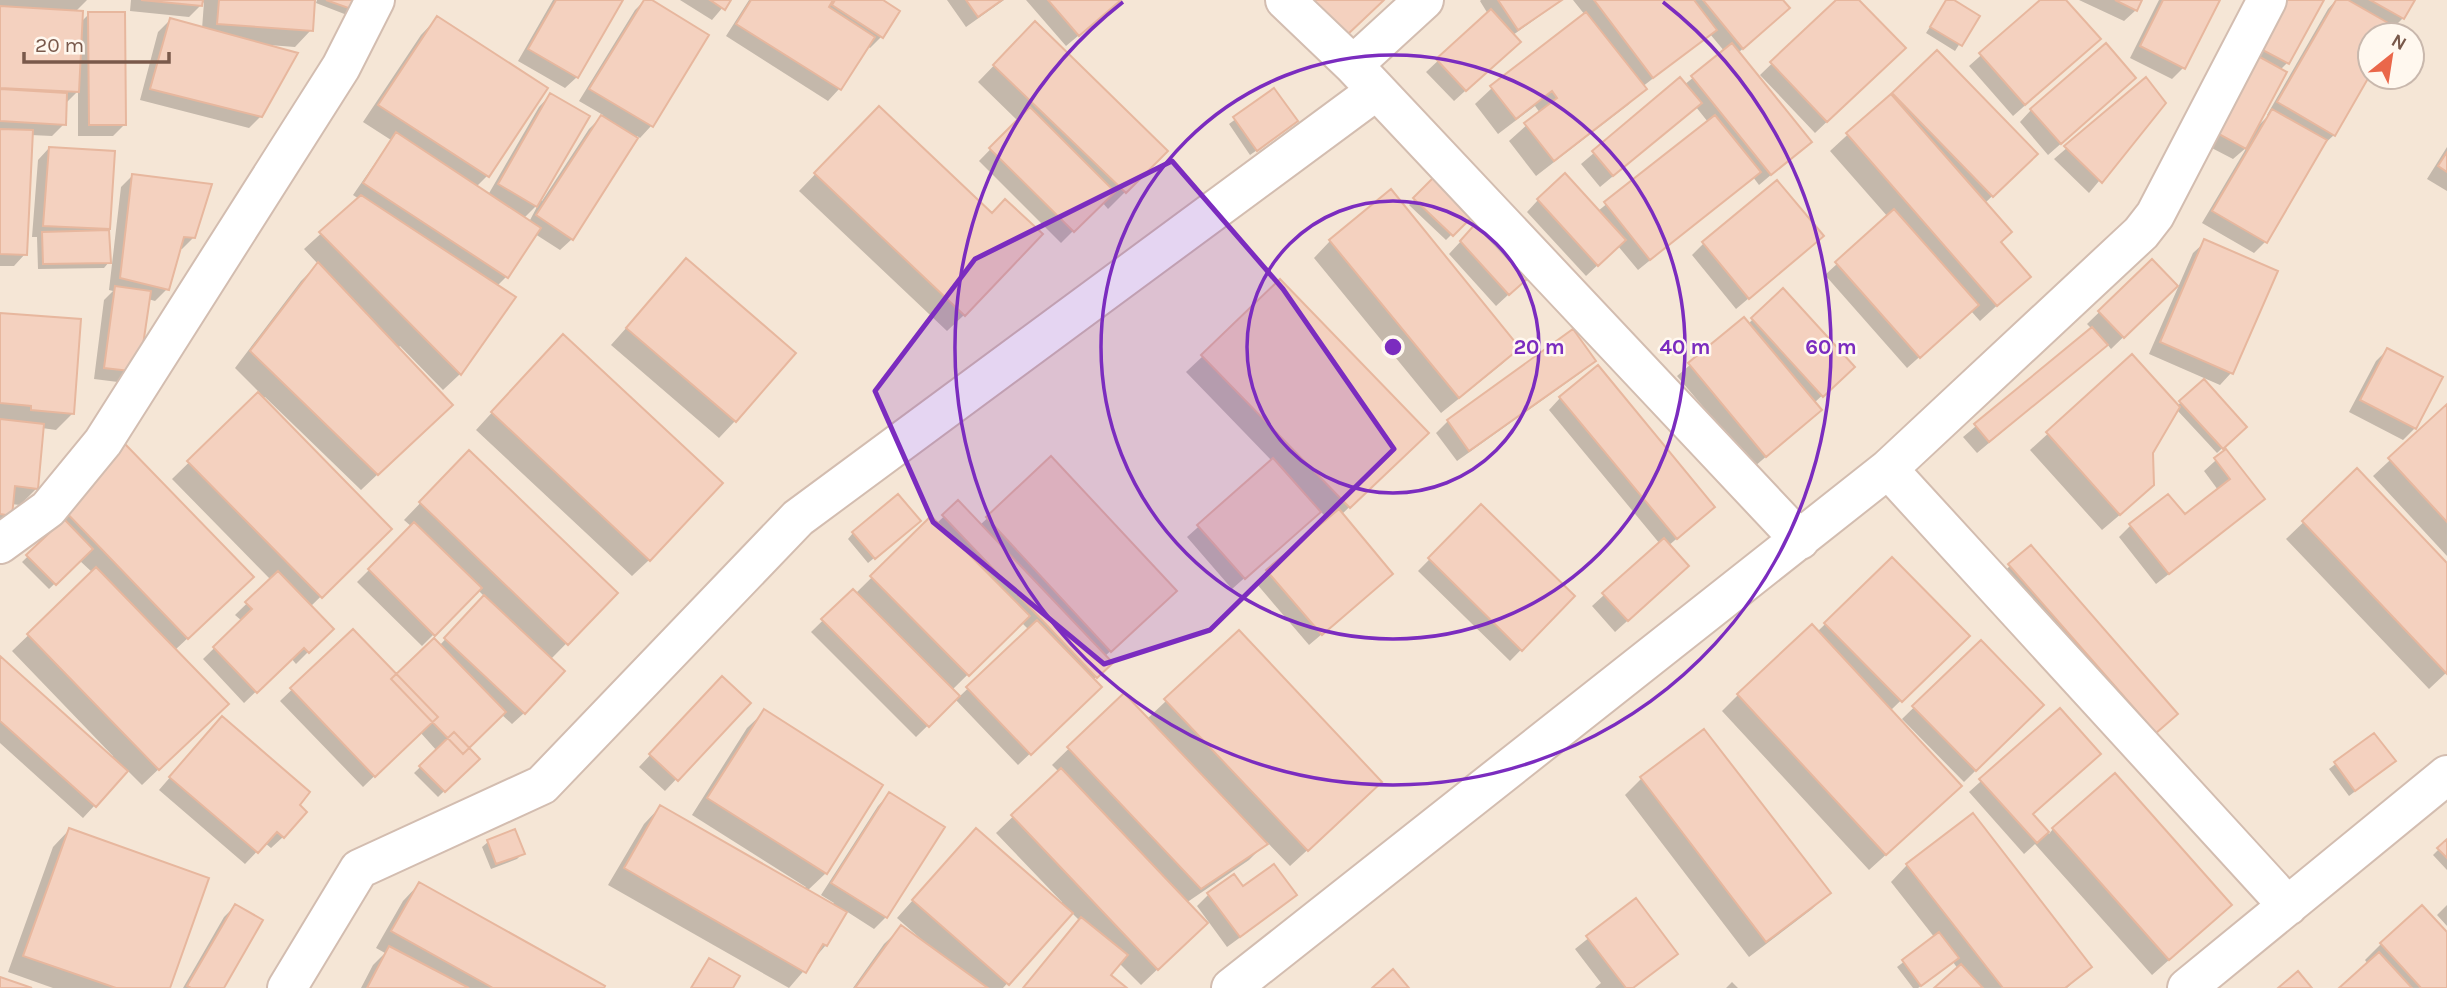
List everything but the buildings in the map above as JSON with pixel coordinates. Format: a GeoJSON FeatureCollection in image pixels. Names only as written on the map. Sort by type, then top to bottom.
{"type":"FeatureCollection","features":[{"type":"Feature","properties":{"kind":"street"},"geometry":{"type":"LineString","coordinates":[[0,544],[48,509],[103,442],[341,67],[376,0]]}},
{"type":"Feature","properties":{"kind":"street"},"geometry":{"type":"LineString","coordinates":[[1285,0],[1364,78],[1800,540]]}},
{"type":"Feature","properties":{"kind":"street"},"geometry":{"type":"LineString","coordinates":[[287,988],[359,869],[542,785],[797,518],[1364,78],[1424,0]]}},
{"type":"Feature","properties":{"kind":"street"},"geometry":{"type":"LineString","coordinates":[[1231,988],[1888,469],[2141,233],[2155,215],[2267,0]]}},
{"type":"Feature","properties":{"kind":"street"},"geometry":{"type":"LineString","coordinates":[[1888,469],[2288,906]]}},
{"type":"Feature","properties":{"kind":"street"},"geometry":{"type":"LineString","coordinates":[[2187,988],[2447,775]]}},
{"type":"Feature","properties":{"kind":"highlighted area"},"geometry":{"type":"Polygon","coordinates":[[[1172,161],[1283,289],[1394,449],[1210,630],[1104,664],[933,522],[875,391],[975,259],[1172,161]]]}},
{"type":"Feature","properties":{"kind":"shaded area"},"geometry":{"type":"Polygon","coordinates":[[[0,0],[2447,0],[2447,988],[0,988],[0,0]]]}}]}
